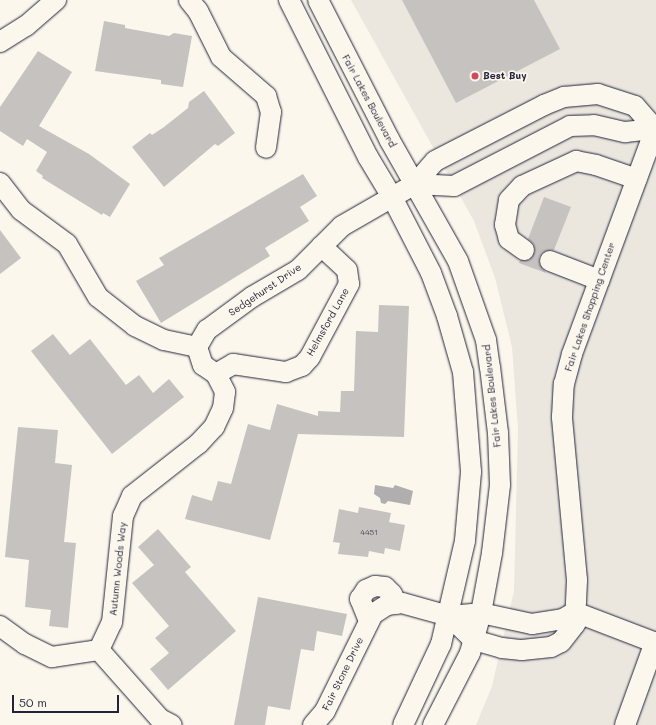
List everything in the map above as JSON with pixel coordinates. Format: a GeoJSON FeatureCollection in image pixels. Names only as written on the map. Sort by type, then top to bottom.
{"type":"FeatureCollection","features":[{"type":"Feature","properties":{"kind":"street"},"geometry":{"type":"LineString","coordinates":[[0,42],[26,26],[56,0]]}},
{"type":"Feature","properties":{"kind":"street"},"geometry":{"type":"LineString","coordinates":[[189,0],[198,11],[221,57],[266,96],[271,112],[266,148]]}},
{"type":"Feature","properties":{"kind":"street"},"geometry":{"type":"LineString","coordinates":[[289,0],[361,143],[392,197],[432,273],[447,316],[463,372],[471,472],[465,541],[449,616],[432,665],[403,725]]}},
{"type":"Feature","properties":{"kind":"street","name":"Fair Lakes Boulevard"},"geometry":{"type":"LineString","coordinates":[[318,0],[389,140],[458,261],[473,297],[486,340],[498,433],[500,485],[481,613],[474,640],[454,688],[433,725]]}},
{"type":"Feature","properties":{"kind":"street"},"geometry":{"type":"LineString","coordinates":[[415,184],[435,161],[564,97],[598,94],[635,106],[656,128]]}},
{"type":"Feature","properties":{"kind":"street"},"geometry":{"type":"LineString","coordinates":[[415,184],[454,186],[570,126],[594,125],[625,132],[656,128]]}},
{"type":"Feature","properties":{"kind":"street","name":"Fair Lakes Shopping Center"},"geometry":{"type":"LineString","coordinates":[[474,640],[522,650],[551,647],[570,633],[575,624],[576,580],[562,417],[564,388],[572,354],[656,128]]}},
{"type":"Feature","properties":{"kind":"street"},"geometry":{"type":"LineString","coordinates":[[524,250],[517,247],[509,238],[505,225],[509,200],[522,186],[576,161],[596,165],[637,179]]}},
{"type":"Feature","properties":{"kind":"street"},"geometry":{"type":"LineString","coordinates":[[0,183],[22,210],[67,244],[98,297],[135,326],[164,340],[197,347]]}},
{"type":"Feature","properties":{"kind":"street","name":"Sedgehurst Drive"},"geometry":{"type":"LineString","coordinates":[[197,347],[207,330],[252,297],[298,270],[342,226],[415,184]]}},
{"type":"Feature","properties":{"kind":"street","name":"Helmsford Lane"},"geometry":{"type":"LineString","coordinates":[[216,374],[233,364],[286,372],[302,366],[310,357],[349,284],[347,270],[321,246]]}},
{"type":"Feature","properties":{"kind":"street"},"geometry":{"type":"LineString","coordinates":[[550,261],[599,280]]}},
{"type":"Feature","properties":{"kind":"street","name":"Autumn Woods Way"},"geometry":{"type":"LineString","coordinates":[[99,650],[112,622],[123,516],[132,496],[198,444],[214,427],[223,408],[225,392],[216,374],[204,365],[197,347]]}},
{"type":"Feature","properties":{"kind":"street","name":"Fair Stone Drive"},"geometry":{"type":"LineString","coordinates":[[313,725],[325,711],[369,620],[373,614],[387,604],[402,603],[449,616],[481,613]]}},
{"type":"Feature","properties":{"kind":"street"},"geometry":{"type":"LineString","coordinates":[[481,613],[532,624],[563,619],[575,612],[655,643],[625,725]]}},
{"type":"Feature","properties":{"kind":"street"},"geometry":{"type":"LineString","coordinates":[[449,616],[474,640]]}},
{"type":"Feature","properties":{"kind":"street"},"geometry":{"type":"LineString","coordinates":[[0,626],[25,644],[52,657],[99,650],[160,719],[172,725]]}},
{"type":"Feature","properties":{"kind":"shaded area"},"geometry":{"type":"Polygon","coordinates":[[[351,0],[656,0],[656,725],[476,725],[492,686],[514,591],[518,429],[512,347],[495,278],[474,221],[351,0]]]}},
{"type":"Feature","properties":{"kind":"shaded area"},"geometry":{"type":"Polygon","coordinates":[[[375,485],[393,488],[395,485],[413,491],[410,505],[388,501],[385,504],[381,503],[380,498],[374,494],[375,485]]]}},
{"type":"Feature","properties":{"kind":"building","name":"Best Buy"},"geometry":{"type":"Polygon","coordinates":[[[402,0],[534,0],[560,49],[456,103],[402,0]]]}},
{"type":"Feature","properties":{"kind":"building"},"geometry":{"type":"Polygon","coordinates":[[[104,21],[125,25],[125,28],[169,36],[174,33],[192,36],[183,87],[161,84],[161,80],[95,71],[104,21]]]}},
{"type":"Feature","properties":{"kind":"building"},"geometry":{"type":"Polygon","coordinates":[[[38,51],[72,72],[39,126],[89,154],[130,184],[110,217],[103,213],[102,215],[42,178],[43,176],[36,171],[47,152],[27,139],[23,146],[0,131],[0,107],[38,51]]]}},
{"type":"Feature","properties":{"kind":"building"},"geometry":{"type":"Polygon","coordinates":[[[204,91],[235,133],[218,146],[215,144],[164,187],[132,147],[150,133],[152,135],[164,127],[188,108],[189,102],[204,91]]]}},
{"type":"Feature","properties":{"kind":"building"},"geometry":{"type":"Polygon","coordinates":[[[303,174],[317,196],[300,207],[309,221],[265,248],[270,256],[161,323],[136,281],[164,265],[159,258],[303,174]]]}},
{"type":"Feature","properties":{"kind":"building"},"geometry":{"type":"Polygon","coordinates":[[[544,197],[571,207],[554,250],[543,252],[539,257],[539,263],[546,273],[519,263],[520,260],[529,260],[535,252],[534,245],[528,239],[544,197]]]}},
{"type":"Feature","properties":{"kind":"building"},"geometry":{"type":"Polygon","coordinates":[[[0,230],[21,258],[0,274],[0,230]]]}},
{"type":"Feature","properties":{"kind":"building"},"geometry":{"type":"Polygon","coordinates":[[[379,305],[409,306],[404,437],[298,434],[270,540],[185,519],[192,495],[212,501],[218,481],[231,484],[248,424],[270,430],[277,404],[318,416],[318,411],[340,412],[341,391],[354,391],[356,331],[378,332],[379,305]]]}},
{"type":"Feature","properties":{"kind":"building"},"geometry":{"type":"Polygon","coordinates":[[[53,334],[70,355],[90,339],[126,385],[139,375],[153,393],[169,379],[184,397],[112,454],[31,351],[53,334]]]}},
{"type":"Feature","properties":{"kind":"building"},"geometry":{"type":"Polygon","coordinates":[[[18,427],[58,430],[55,463],[72,465],[64,542],[76,543],[68,628],[49,626],[51,610],[25,607],[29,560],[5,557],[18,427]]]}},
{"type":"Feature","properties":{"kind":"building"},"geometry":{"type":"Polygon","coordinates":[[[359,507],[391,513],[389,522],[405,525],[400,551],[385,548],[384,554],[369,551],[368,557],[338,554],[340,543],[333,542],[339,509],[358,513],[359,507]]]}},
{"type":"Feature","properties":{"kind":"building"},"geometry":{"type":"Polygon","coordinates":[[[158,529],[191,567],[185,572],[236,631],[168,690],[150,669],[169,653],[155,638],[169,626],[132,583],[154,565],[138,547],[158,529]]]}},
{"type":"Feature","properties":{"kind":"building"},"geometry":{"type":"Polygon","coordinates":[[[258,597],[347,614],[342,636],[317,631],[314,651],[301,649],[290,710],[268,706],[265,725],[234,725],[258,597]]]}},
{"type":"Feature","properties":{"kind":"place","name":"Best Buy"},"geometry":{"type":"Point","coordinates":[475,76]}}]}
